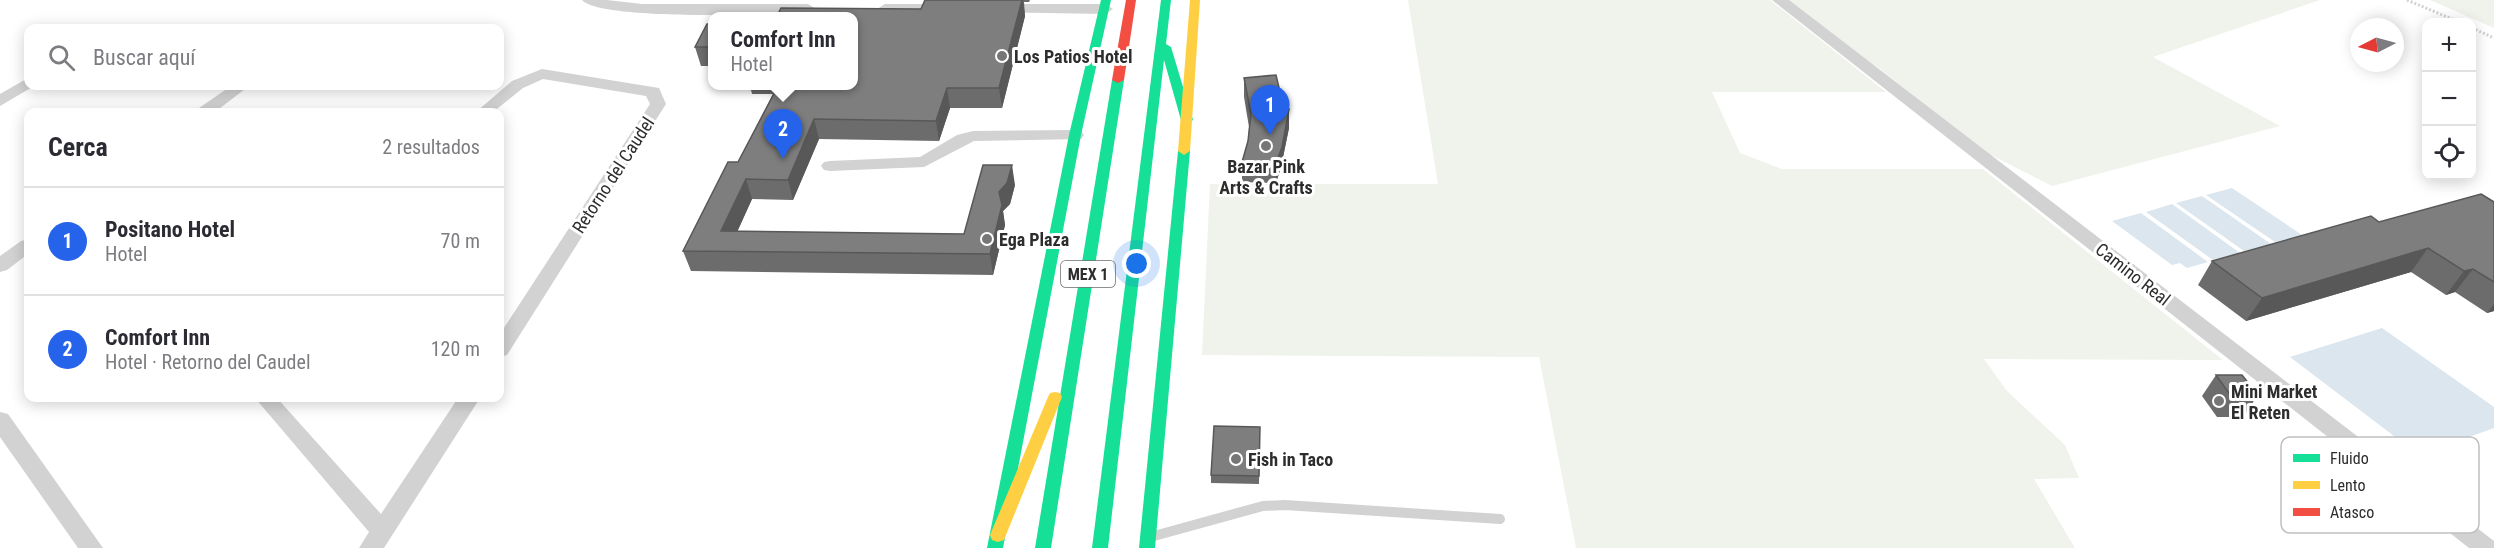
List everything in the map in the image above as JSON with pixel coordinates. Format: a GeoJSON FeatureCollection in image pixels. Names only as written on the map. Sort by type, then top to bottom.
{"type":"FeatureCollection","features":[{"type":"Feature","properties":{"kind":"main road","name":"MEX 1"},"geometry":{"type":"LineString","coordinates":[[1043,548],[1131,0]]}},
{"type":"Feature","properties":{"kind":"main road","name":"MEX 1"},"geometry":{"type":"LineString","coordinates":[[1100,548],[1166,0]]}},
{"type":"Feature","properties":{"kind":"main road"},"geometry":{"type":"LineString","coordinates":[[1164,15],[1172,0]]}},
{"type":"Feature","properties":{"kind":"main road"},"geometry":{"type":"LineString","coordinates":[[1148,543],[1187,120],[1194,0]]}},
{"type":"Feature","properties":{"kind":"main road"},"geometry":{"type":"LineString","coordinates":[[997,541],[1075,135],[1105,4]]}},
{"type":"Feature","properties":{"kind":"main road"},"geometry":{"type":"LineString","coordinates":[[1162,35],[1187,120]]}},
{"type":"Feature","properties":{"kind":"main road"},"geometry":{"type":"LineString","coordinates":[[997,541],[1076,346]]}},
{"type":"Feature","properties":{"kind":"street"},"geometry":{"type":"LineString","coordinates":[[590,0],[642,9],[820,9]]}},
{"type":"Feature","properties":{"kind":"street","name":"Camino Real"},"geometry":{"type":"LineString","coordinates":[[1780,0],[2343,437]]}},
{"type":"Feature","properties":{"kind":"street"},"geometry":{"type":"LineString","coordinates":[[986,9],[1105,4]]}},
{"type":"Feature","properties":{"kind":"street"},"geometry":{"type":"LineString","coordinates":[[867,9],[962,9]]}},
{"type":"Feature","properties":{"kind":"street","name":"Retorno del Caudel"},"geometry":{"type":"LineString","coordinates":[[488,108],[525,78],[542,74],[653,92],[658,104],[504,344]]}},
{"type":"Feature","properties":{"kind":"street"},"geometry":{"type":"LineString","coordinates":[[0,101],[24,86]]}},
{"type":"Feature","properties":{"kind":"street"},"geometry":{"type":"LineString","coordinates":[[211,108],[235,90]]}},
{"type":"Feature","properties":{"kind":"street"},"geometry":{"type":"LineString","coordinates":[[830,166],[924,162],[963,139],[973,136],[1075,135]]}},
{"type":"Feature","properties":{"kind":"street"},"geometry":{"type":"LineString","coordinates":[[0,266],[24,248]]}},
{"type":"Feature","properties":{"kind":"street"},"geometry":{"type":"LineString","coordinates":[[268,402],[376,539],[466,402]]}},
{"type":"Feature","properties":{"kind":"street"},"geometry":{"type":"LineString","coordinates":[[0,420],[90,548]]}},
{"type":"Feature","properties":{"kind":"street","name":"Camino Real"},"geometry":{"type":"LineString","coordinates":[[2467,533],[2486,548]]}},
{"type":"Feature","properties":{"kind":"lane"},"geometry":{"type":"LineString","coordinates":[[1148,543],[1263,506],[1285,505],[1500,519]]}},
{"type":"Feature","properties":{"kind":"path"},"geometry":{"type":"LineString","coordinates":[[2407,0],[2450,18]]}},
{"type":"Feature","properties":{"kind":"path"},"geometry":{"type":"LineString","coordinates":[[2476,30],[2494,38]]}},
{"type":"Feature","properties":{"kind":"shaded area"},"geometry":{"type":"Polygon","coordinates":[[[1408,0],[1770,0],[1886,92],[1712,92],[1740,153],[1782,169],[1983,169],[2223,360],[1984,359],[2007,391],[2065,445],[2079,478],[2034,479],[2075,548],[1576,548],[1539,357],[1202,355],[1210,184],[1438,184],[1408,0]]]}},
{"type":"Feature","properties":{"kind":"shaded area"},"geometry":{"type":"Polygon","coordinates":[[[1788,0],[2320,0],[2153,57],[2280,126],[2052,186],[1983,151],[1879,68],[1857,54],[1788,0]]]}},
{"type":"Feature","properties":{"kind":"shaded area"},"geometry":{"type":"Polygon","coordinates":[[[2430,0],[2494,0],[2494,28],[2476,20],[2476,18],[2430,0]]]}},
{"type":"Feature","properties":{"kind":"shaded area"},"geometry":{"type":"Polygon","coordinates":[[[2232,188],[2302,235],[2275,242],[2206,195],[2232,188]]]}},
{"type":"Feature","properties":{"kind":"shaded area"},"geometry":{"type":"Polygon","coordinates":[[[2202,196],[2271,244],[2244,251],[2176,203],[2202,196]]]}},
{"type":"Feature","properties":{"kind":"shaded area"},"geometry":{"type":"Polygon","coordinates":[[[2172,204],[2240,253],[2213,260],[2146,212],[2172,204]]]}},
{"type":"Feature","properties":{"kind":"shaded area"},"geometry":{"type":"Polygon","coordinates":[[[2141,213],[2208,262],[2187,268],[2180,263],[2172,265],[2112,221],[2141,213]]]}},
{"type":"Feature","properties":{"kind":"shaded area"},"geometry":{"type":"Polygon","coordinates":[[[2382,328],[2494,407],[2494,428],[2469,437],[2395,437],[2290,357],[2382,328]]]}},
{"type":"Feature","properties":{"kind":"building"},"geometry":{"type":"Polygon","coordinates":[[[925,0],[1022,0],[999,88],[947,88],[936,121],[814,119],[788,180],[746,179],[721,231],[964,234],[983,165],[1012,165],[1007,183],[999,192],[1002,205],[990,254],[683,251],[728,162],[738,162],[776,90],[858,90],[858,12],[779,12],[781,8],[921,9],[925,0]]]}},
{"type":"Feature","properties":{"kind":"building"},"geometry":{"type":"Polygon","coordinates":[[[707,24],[708,24],[708,47],[695,47],[707,24]]]}},
{"type":"Feature","properties":{"kind":"building"},"geometry":{"type":"Polygon","coordinates":[[[1276,75],[1284,109],[1289,109],[1282,147],[1276,163],[1242,162],[1248,141],[1251,114],[1244,78],[1276,75]]]}},
{"type":"Feature","properties":{"kind":"building"},"geometry":{"type":"Polygon","coordinates":[[[2481,194],[2494,202],[2494,282],[2473,269],[2464,271],[2428,248],[2262,298],[2212,261],[2371,216],[2379,222],[2481,194]]]}},
{"type":"Feature","properties":{"kind":"building"},"geometry":{"type":"Polygon","coordinates":[[[2216,375],[2242,375],[2258,395],[2231,396],[2216,375]]]}},
{"type":"Feature","properties":{"kind":"building","name":"Fish in Taco"},"geometry":{"type":"Polygon","coordinates":[[[1214,426],[1260,427],[1259,476],[1211,475],[1214,426]]]}},
{"type":"Feature","properties":{"kind":"traffic: fast"},"geometry":{"type":"LineString","coordinates":[[995,548],[1075,135],[1106,0]]}},
{"type":"Feature","properties":{"kind":"traffic: fast"},"geometry":{"type":"LineString","coordinates":[[1100,548],[1166,0]]}},
{"type":"Feature","properties":{"kind":"traffic: fast"},"geometry":{"type":"LineString","coordinates":[[1166,47],[1187,120]]}},
{"type":"Feature","properties":{"kind":"traffic: fast"},"geometry":{"type":"LineString","coordinates":[[1043,548],[1118,80]]}},
{"type":"Feature","properties":{"kind":"traffic: fast"},"geometry":{"type":"LineString","coordinates":[[1147,548],[1184,151]]}},
{"type":"Feature","properties":{"kind":"traffic: slow"},"geometry":{"type":"LineString","coordinates":[[1184,151],[1195,0]]}},
{"type":"Feature","properties":{"kind":"traffic: slow"},"geometry":{"type":"LineString","coordinates":[[998,535],[1055,397]]}},
{"type":"Feature","properties":{"kind":"traffic: jam"},"geometry":{"type":"LineString","coordinates":[[1118,80],[1131,0]]}},
{"type":"Feature","properties":{"kind":"place","name":"Los Patios Hotel"},"geometry":{"type":"Point","coordinates":[1002,56]}},
{"type":"Feature","properties":{"kind":"place","name":"Positano Hotel"},"geometry":{"type":"Point","coordinates":[1270,135]}},
{"type":"Feature","properties":{"kind":"place","name":"Bazar Pink Arts & Crafts"},"geometry":{"type":"Point","coordinates":[1266,146]}},
{"type":"Feature","properties":{"kind":"place","name":"Comfort Inn"},"geometry":{"type":"Point","coordinates":[783,159]}},
{"type":"Feature","properties":{"kind":"place","name":"Ega Plaza"},"geometry":{"type":"Point","coordinates":[987,239]}},
{"type":"Feature","properties":{"kind":"place","name":"Mini Market El Reten"},"geometry":{"type":"Point","coordinates":[2219,401]}},
{"type":"Feature","properties":{"kind":"place","name":"Fish in Taco"},"geometry":{"type":"Point","coordinates":[1236,459]}}]}
